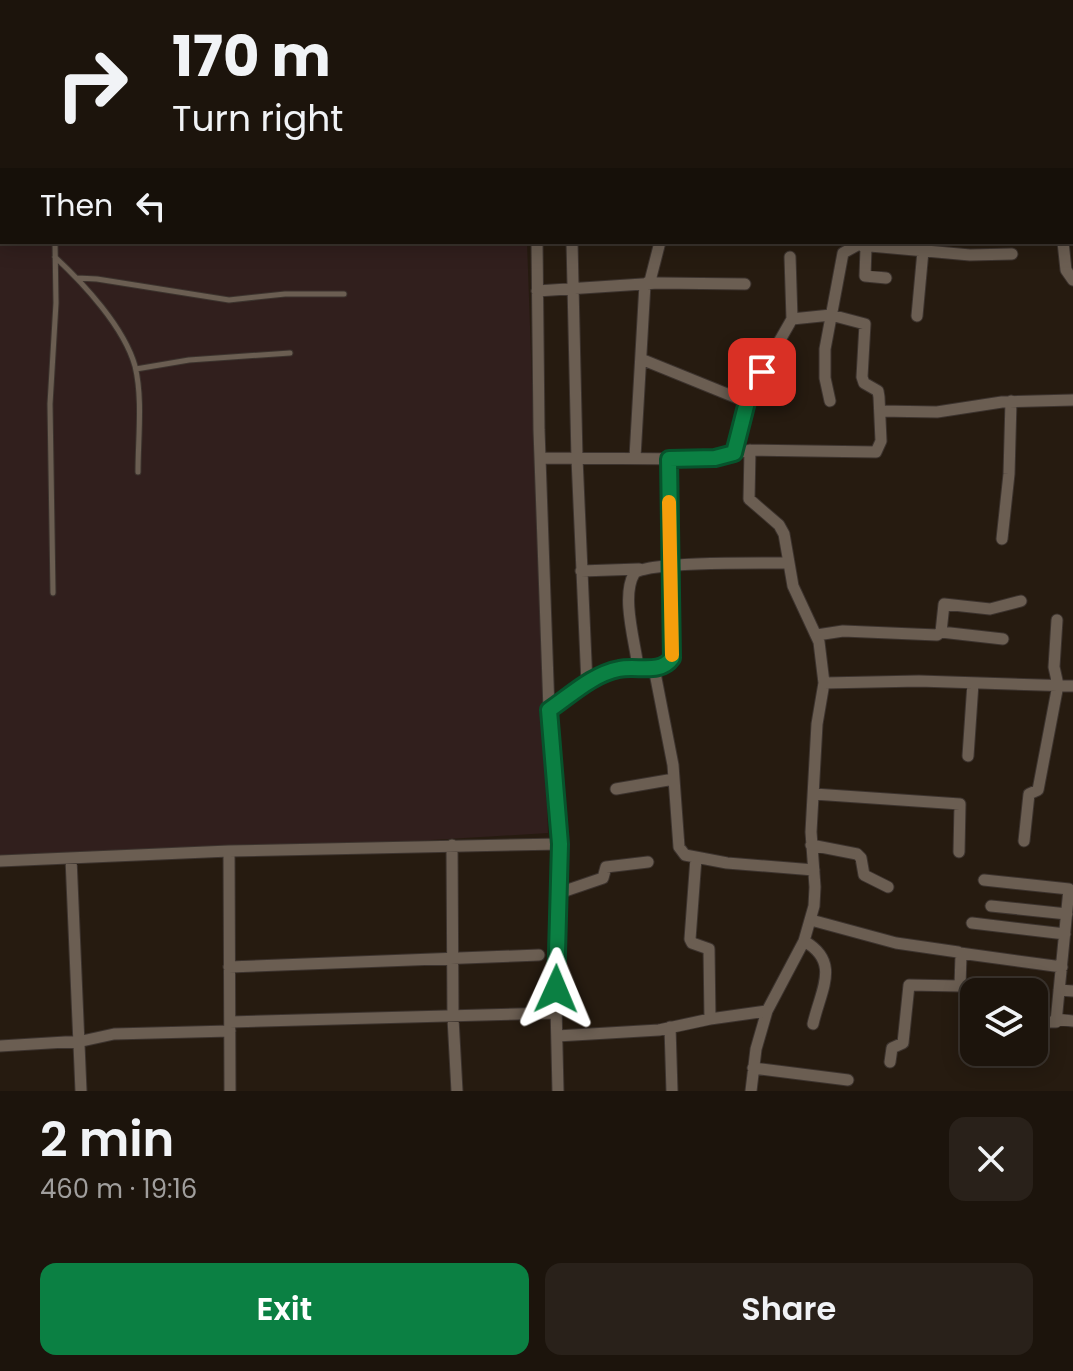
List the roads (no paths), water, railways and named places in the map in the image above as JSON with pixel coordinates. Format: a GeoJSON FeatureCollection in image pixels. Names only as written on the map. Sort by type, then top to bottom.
{"type":"FeatureCollection","features":[{"type":"Feature","properties":{"kind":"street"},"geometry":{"type":"LineString","coordinates":[[537,244],[540,458],[549,710],[560,844],[555,964],[558,1091]]}},
{"type":"Feature","properties":{"kind":"street"},"geometry":{"type":"LineString","coordinates":[[572,244],[587,684]]}},
{"type":"Feature","properties":{"kind":"street"},"geometry":{"type":"LineString","coordinates":[[645,284],[650,281],[659,244]]}},
{"type":"Feature","properties":{"kind":"street"},"geometry":{"type":"LineString","coordinates":[[866,244],[923,251],[949,248],[1012,254]]}},
{"type":"Feature","properties":{"kind":"street"},"geometry":{"type":"LineString","coordinates":[[1063,244],[1063,257],[1073,280]]}},
{"type":"Feature","properties":{"kind":"street"},"geometry":{"type":"LineString","coordinates":[[830,401],[825,378],[825,349],[843,253],[861,245],[866,248],[865,276],[886,278]]}},
{"type":"Feature","properties":{"kind":"street"},"geometry":{"type":"LineString","coordinates":[[917,316],[923,251]]}},
{"type":"Feature","properties":{"kind":"street"},"geometry":{"type":"LineString","coordinates":[[734,453],[747,402],[792,319],[790,257]]}},
{"type":"Feature","properties":{"kind":"street"},"geometry":{"type":"LineString","coordinates":[[537,291],[645,284],[745,284]]}},
{"type":"Feature","properties":{"kind":"street"},"geometry":{"type":"LineString","coordinates":[[635,457],[645,284]]}},
{"type":"Feature","properties":{"kind":"street"},"geometry":{"type":"LineString","coordinates":[[540,458],[715,458],[750,450],[876,452],[881,441],[878,391],[864,383],[862,377],[865,324],[831,315],[792,319]]}},
{"type":"Feature","properties":{"kind":"street"},"geometry":{"type":"LineString","coordinates":[[641,359],[747,402]]}},
{"type":"Feature","properties":{"kind":"street"},"geometry":{"type":"LineString","coordinates":[[880,411],[937,412],[1011,401],[1073,400]]}},
{"type":"Feature","properties":{"kind":"street"},"geometry":{"type":"LineString","coordinates":[[1002,539],[1009,474],[1011,401]]}},
{"type":"Feature","properties":{"kind":"street"},"geometry":{"type":"LineString","coordinates":[[750,450],[749,499],[779,525],[784,534],[793,586],[817,635],[824,683],[817,724],[811,845],[815,887],[811,920],[804,941],[767,1011],[753,1068],[751,1091]]}},
{"type":"Feature","properties":{"kind":"street"},"geometry":{"type":"LineString","coordinates":[[549,710],[607,672],[638,667],[656,669],[668,663],[673,652],[669,459]]}},
{"type":"Feature","properties":{"kind":"street"},"geometry":{"type":"LineString","coordinates":[[581,571],[669,565],[789,563]]}},
{"type":"Feature","properties":{"kind":"street"},"geometry":{"type":"LineString","coordinates":[[638,667],[629,596],[639,569]]}},
{"type":"Feature","properties":{"kind":"street"},"geometry":{"type":"LineString","coordinates":[[941,632],[944,604],[990,609],[1021,601]]}},
{"type":"Feature","properties":{"kind":"street"},"geometry":{"type":"LineString","coordinates":[[1024,841],[1029,794],[1038,790],[1058,685],[1054,667],[1057,620]]}},
{"type":"Feature","properties":{"kind":"street"},"geometry":{"type":"LineString","coordinates":[[817,635],[843,631],[937,635],[941,632],[1003,639]]}},
{"type":"Feature","properties":{"kind":"street"},"geometry":{"type":"LineString","coordinates":[[656,669],[674,779],[679,847],[685,855],[750,865],[814,870]]}},
{"type":"Feature","properties":{"kind":"street"},"geometry":{"type":"LineString","coordinates":[[824,683],[1073,686]]}},
{"type":"Feature","properties":{"kind":"street"},"geometry":{"type":"LineString","coordinates":[[968,756],[973,683]]}},
{"type":"Feature","properties":{"kind":"street"},"geometry":{"type":"LineString","coordinates":[[616,789],[674,779]]}},
{"type":"Feature","properties":{"kind":"street"},"geometry":{"type":"LineString","coordinates":[[814,794],[960,804],[959,852]]}},
{"type":"Feature","properties":{"kind":"street"},"geometry":{"type":"LineString","coordinates":[[0,861],[229,851],[560,844]]}},
{"type":"Feature","properties":{"kind":"street"},"geometry":{"type":"LineString","coordinates":[[452,845],[453,1018],[457,1091]]}},
{"type":"Feature","properties":{"kind":"street"},"geometry":{"type":"LineString","coordinates":[[811,845],[857,854],[861,858],[864,875],[888,887]]}},
{"type":"Feature","properties":{"kind":"street"},"geometry":{"type":"LineString","coordinates":[[229,851],[230,1091]]}},
{"type":"Feature","properties":{"kind":"street"},"geometry":{"type":"LineString","coordinates":[[71,858],[81,1091]]}},
{"type":"Feature","properties":{"kind":"street"},"geometry":{"type":"LineString","coordinates":[[696,858],[690,939],[692,943],[709,947],[710,1019]]}},
{"type":"Feature","properties":{"kind":"street"},"geometry":{"type":"LineString","coordinates":[[559,893],[603,878],[607,867],[648,862]]}},
{"type":"Feature","properties":{"kind":"street"},"geometry":{"type":"LineString","coordinates":[[984,880],[1067,887],[1070,890],[1056,1019],[1053,1024],[1048,1023]]}},
{"type":"Feature","properties":{"kind":"street"},"geometry":{"type":"LineString","coordinates":[[991,906],[1067,914]]}},
{"type":"Feature","properties":{"kind":"street"},"geometry":{"type":"LineString","coordinates":[[811,920],[896,943],[1062,967]]}},
{"type":"Feature","properties":{"kind":"street"},"geometry":{"type":"LineString","coordinates":[[972,923],[1065,934]]}},
{"type":"Feature","properties":{"kind":"street"},"geometry":{"type":"LineString","coordinates":[[804,941],[821,952],[827,969],[813,1024]]}},
{"type":"Feature","properties":{"kind":"street"},"geometry":{"type":"LineString","coordinates":[[960,953],[960,978]]}},
{"type":"Feature","properties":{"kind":"street"},"geometry":{"type":"LineString","coordinates":[[229,967],[539,955]]}},
{"type":"Feature","properties":{"kind":"street"},"geometry":{"type":"LineString","coordinates":[[890,1062],[892,1048],[903,1043],[909,985],[960,986]]}},
{"type":"Feature","properties":{"kind":"street"},"geometry":{"type":"LineString","coordinates":[[1059,990],[1073,991]]}},
{"type":"Feature","properties":{"kind":"street"},"geometry":{"type":"LineString","coordinates":[[557,1036],[670,1027],[767,1011]]}},
{"type":"Feature","properties":{"kind":"street"},"geometry":{"type":"LineString","coordinates":[[0,1046],[230,1026],[556,1013]]}},
{"type":"Feature","properties":{"kind":"street"},"geometry":{"type":"LineString","coordinates":[[1056,1019],[1073,1021]]}},
{"type":"Feature","properties":{"kind":"street"},"geometry":{"type":"LineString","coordinates":[[670,1027],[672,1091]]}},
{"type":"Feature","properties":{"kind":"street"},"geometry":{"type":"LineString","coordinates":[[753,1068],[848,1080]]}},
{"type":"Feature","properties":{"kind":"lane"},"geometry":{"type":"LineString","coordinates":[[53,593],[50,404],[56,303],[55,244]]}},
{"type":"Feature","properties":{"kind":"lane"},"geometry":{"type":"LineString","coordinates":[[55,257],[77,278],[125,341],[136,369],[138,472]]}},
{"type":"Feature","properties":{"kind":"lane"},"geometry":{"type":"LineString","coordinates":[[77,278],[215,299],[344,294]]}},
{"type":"Feature","properties":{"kind":"lane"},"geometry":{"type":"LineString","coordinates":[[136,369],[189,360],[290,353]]}}]}
